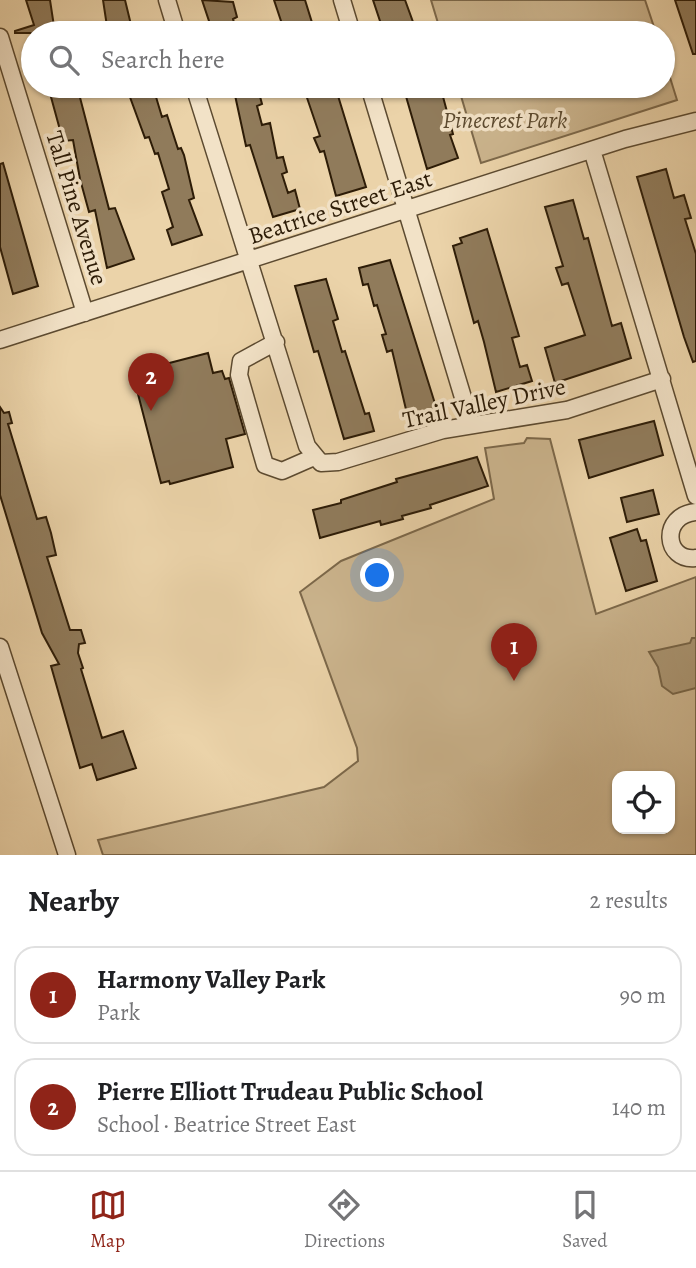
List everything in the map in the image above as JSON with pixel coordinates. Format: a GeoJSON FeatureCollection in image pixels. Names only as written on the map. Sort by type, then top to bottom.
{"type":"FeatureCollection","features":[{"type":"Feature","properties":{"kind":"street"},"geometry":{"type":"LineString","coordinates":[[167,0],[173,21]]}},
{"type":"Feature","properties":{"kind":"street"},"geometry":{"type":"LineString","coordinates":[[342,0],[348,21]]}},
{"type":"Feature","properties":{"kind":"street","name":"Tall Pine Avenue"},"geometry":{"type":"LineString","coordinates":[[0,37],[85,313]]}},
{"type":"Feature","properties":{"kind":"street"},"geometry":{"type":"LineString","coordinates":[[198,98],[276,342],[307,446],[314,457],[282,471],[265,465],[239,375],[241,361],[276,342]]}},
{"type":"Feature","properties":{"kind":"street"},"geometry":{"type":"LineString","coordinates":[[373,98],[471,424]]}},
{"type":"Feature","properties":{"kind":"street","name":"Beatrice Street East"},"geometry":{"type":"LineString","coordinates":[[0,340],[592,150],[696,121]]}},
{"type":"Feature","properties":{"kind":"street"},"geometry":{"type":"LineString","coordinates":[[592,150],[696,496]]}},
{"type":"Feature","properties":{"kind":"street","name":"Trail Valley Drive"},"geometry":{"type":"LineString","coordinates":[[314,457],[321,463],[338,462],[471,424],[556,413],[662,379]]}},
{"type":"Feature","properties":{"kind":"street"},"geometry":{"type":"LineString","coordinates":[[696,512],[681,516],[674,522],[670,535],[675,551],[682,556],[696,558]]}},
{"type":"Feature","properties":{"kind":"street"},"geometry":{"type":"LineString","coordinates":[[0,647],[67,855]]}},
{"type":"Feature","properties":{"kind":"green space","name":"Pinecrest Park"},"geometry":{"type":"Polygon","coordinates":[[[431,0],[645,0],[652,21],[437,21],[431,0]]]}},
{"type":"Feature","properties":{"kind":"green space","name":"Pinecrest Park"},"geometry":{"type":"Polygon","coordinates":[[[675,94],[677,100],[481,163],[462,98],[675,98],[675,94]]]}},
{"type":"Feature","properties":{"kind":"green space"},"geometry":{"type":"Polygon","coordinates":[[[527,438],[550,439],[596,614],[696,577],[696,855],[103,855],[98,840],[324,787],[358,761],[357,748],[300,592],[341,561],[494,499],[485,448],[524,443],[527,438]]]}},
{"type":"Feature","properties":{"kind":"shaded area"},"geometry":{"type":"Polygon","coordinates":[[[692,638],[696,638],[696,688],[673,694],[662,686],[658,667],[649,652],[690,643],[692,638]]]}},
{"type":"Feature","properties":{"kind":"building"},"geometry":{"type":"Polygon","coordinates":[[[26,0],[50,0],[53,21],[33,21],[26,0]]]}},
{"type":"Feature","properties":{"kind":"building"},"geometry":{"type":"Polygon","coordinates":[[[103,0],[125,0],[130,21],[106,21],[103,0]]]}},
{"type":"Feature","properties":{"kind":"building"},"geometry":{"type":"Polygon","coordinates":[[[202,0],[233,2],[237,17],[234,21],[209,21],[202,0]]]}},
{"type":"Feature","properties":{"kind":"building"},"geometry":{"type":"Polygon","coordinates":[[[274,0],[305,0],[312,21],[281,21],[274,0]]]}},
{"type":"Feature","properties":{"kind":"building"},"geometry":{"type":"Polygon","coordinates":[[[373,0],[405,0],[413,21],[380,21],[373,0]]]}},
{"type":"Feature","properties":{"kind":"building"},"geometry":{"type":"Polygon","coordinates":[[[675,0],[696,0],[696,54],[693,54],[675,0]]]}},
{"type":"Feature","properties":{"kind":"building"},"geometry":{"type":"Polygon","coordinates":[[[51,98],[80,98],[109,209],[115,208],[134,259],[107,268],[95,210],[89,212],[73,140],[63,141],[51,98]]]}},
{"type":"Feature","properties":{"kind":"building"},"geometry":{"type":"Polygon","coordinates":[[[130,98],[156,98],[162,117],[167,115],[178,149],[181,148],[184,155],[194,198],[189,200],[202,235],[172,245],[167,230],[173,227],[162,192],[169,189],[158,153],[155,154],[149,137],[145,138],[130,98]]]}},
{"type":"Feature","properties":{"kind":"building"},"geometry":{"type":"Polygon","coordinates":[[[236,98],[260,98],[262,104],[257,106],[262,125],[270,123],[277,158],[283,157],[287,172],[282,174],[288,193],[295,190],[300,209],[273,217],[250,145],[246,146],[236,98]]]}},
{"type":"Feature","properties":{"kind":"building"},"geometry":{"type":"Polygon","coordinates":[[[307,98],[339,98],[366,187],[336,196],[324,151],[320,152],[314,138],[320,136],[307,98]]]}},
{"type":"Feature","properties":{"kind":"building"},"geometry":{"type":"Polygon","coordinates":[[[406,98],[443,98],[453,134],[450,135],[458,158],[427,169],[406,98]]]}},
{"type":"Feature","properties":{"kind":"building"},"geometry":{"type":"Polygon","coordinates":[[[3,163],[38,286],[13,294],[0,247],[0,164],[3,163]]]}},
{"type":"Feature","properties":{"kind":"building"},"geometry":{"type":"Polygon","coordinates":[[[666,169],[674,198],[684,195],[691,218],[685,219],[696,254],[696,361],[693,362],[637,177],[666,169]]]}},
{"type":"Feature","properties":{"kind":"building"},"geometry":{"type":"Polygon","coordinates":[[[573,200],[584,239],[588,238],[612,326],[621,323],[631,358],[555,383],[545,348],[585,335],[568,283],[562,285],[556,268],[563,266],[545,207],[573,200]]]}},
{"type":"Feature","properties":{"kind":"building"},"geometry":{"type":"Polygon","coordinates":[[[487,229],[519,336],[512,338],[520,367],[527,365],[532,381],[496,392],[478,321],[474,323],[453,246],[462,243],[460,238],[487,229]]]}},
{"type":"Feature","properties":{"kind":"building"},"geometry":{"type":"Polygon","coordinates":[[[390,260],[437,410],[408,418],[392,350],[387,352],[382,335],[386,334],[377,305],[374,306],[368,284],[363,285],[359,268],[390,260]]]}},
{"type":"Feature","properties":{"kind":"building"},"geometry":{"type":"Polygon","coordinates":[[[326,279],[338,319],[333,321],[342,352],[345,351],[365,414],[369,413],[374,431],[344,439],[295,286],[326,279]]]}},
{"type":"Feature","properties":{"kind":"building"},"geometry":{"type":"Polygon","coordinates":[[[208,353],[213,373],[222,371],[225,379],[229,378],[245,434],[226,439],[233,467],[170,484],[169,481],[161,483],[138,394],[155,390],[150,368],[208,353]]]}},
{"type":"Feature","properties":{"kind":"building"},"geometry":{"type":"Polygon","coordinates":[[[0,407],[4,413],[9,412],[12,423],[8,424],[37,519],[46,517],[56,555],[47,557],[70,630],[81,630],[85,643],[79,644],[81,669],[102,738],[123,731],[136,768],[97,780],[92,764],[80,768],[51,666],[59,664],[42,633],[0,495],[0,407]]]}},
{"type":"Feature","properties":{"kind":"building"},"geometry":{"type":"Polygon","coordinates":[[[654,421],[663,455],[589,478],[579,440],[654,421]]]}},
{"type":"Feature","properties":{"kind":"building"},"geometry":{"type":"Polygon","coordinates":[[[477,457],[488,486],[430,505],[431,508],[402,516],[403,519],[381,525],[380,521],[320,538],[313,510],[341,503],[341,500],[397,482],[396,479],[477,457]]]}},
{"type":"Feature","properties":{"kind":"building"},"geometry":{"type":"Polygon","coordinates":[[[653,490],[659,514],[627,522],[621,498],[653,490]]]}},
{"type":"Feature","properties":{"kind":"building"},"geometry":{"type":"Polygon","coordinates":[[[637,529],[641,541],[646,540],[657,581],[626,591],[610,538],[637,529]]]}},
{"type":"Feature","properties":{"kind":"place","name":"Pierre Elliott Trudeau Public School"},"geometry":{"type":"Point","coordinates":[151,411]}},
{"type":"Feature","properties":{"kind":"place","name":"Harmony Valley Park"},"geometry":{"type":"Point","coordinates":[514,681]}}]}
